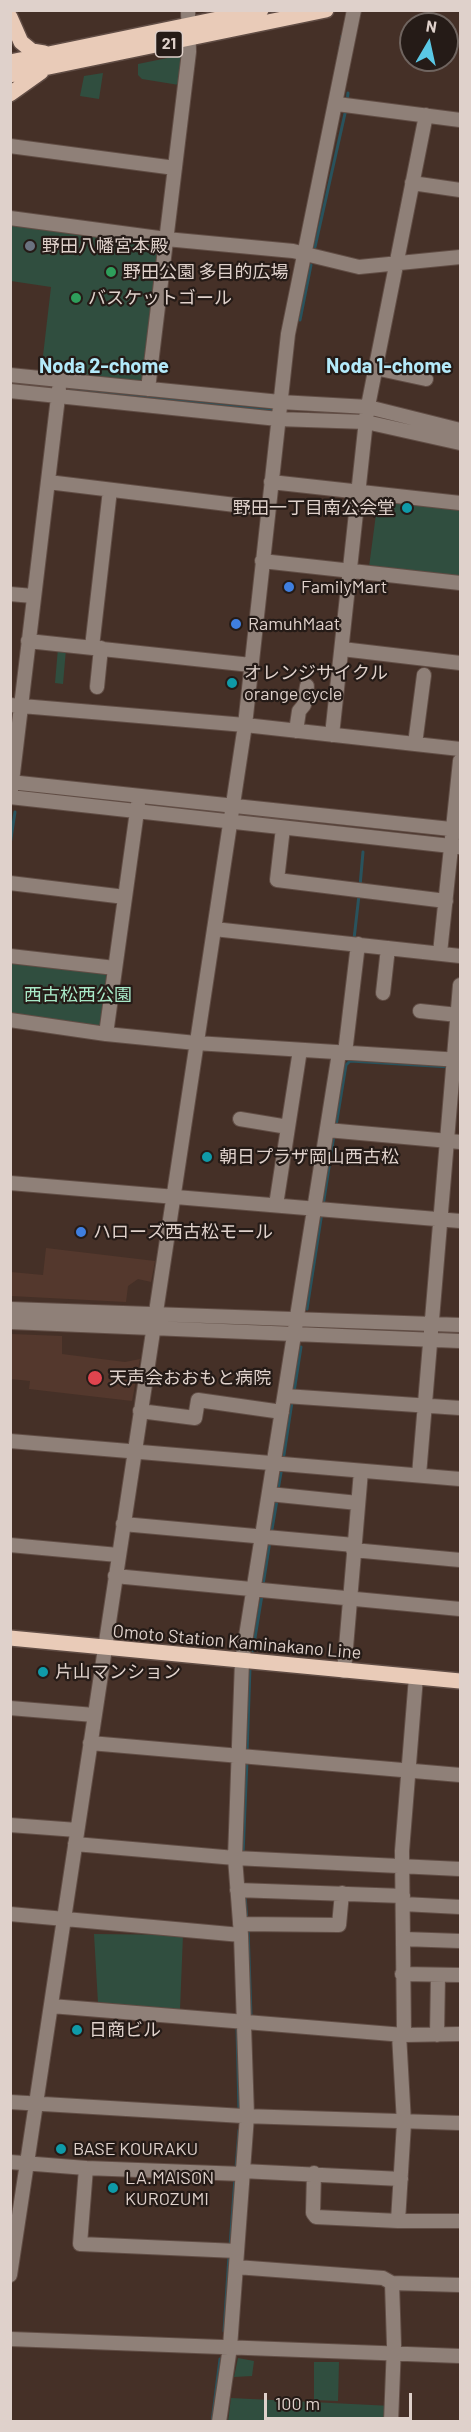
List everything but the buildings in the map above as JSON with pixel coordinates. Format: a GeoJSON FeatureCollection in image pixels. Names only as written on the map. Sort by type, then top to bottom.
{"type":"FeatureCollection","features":[{"type":"Feature","properties":{"kind":"main road","name":"21"},"geometry":{"type":"LineString","coordinates":[[10,75],[46,61],[188,25],[261,10]]}},
{"type":"Feature","properties":{"kind":"main road","name":"21"},"geometry":{"type":"LineString","coordinates":[[188,25],[326,10]]}},
{"type":"Feature","properties":{"kind":"main road"},"geometry":{"type":"LineString","coordinates":[[10,17],[21,42],[46,61],[10,94]]}},
{"type":"Feature","properties":{"kind":"main road","name":"21"},"geometry":{"type":"LineString","coordinates":[[10,62],[46,61]]}},
{"type":"Feature","properties":{"kind":"main road","name":"Omoto Station Kaminakano Line"},"geometry":{"type":"LineString","coordinates":[[10,1638],[104,1649],[460,1681]]}},
{"type":"Feature","properties":{"kind":"street"},"geometry":{"type":"LineString","coordinates":[[10,2275],[244,725],[288,334],[302,254],[343,105],[354,10]]}},
{"type":"Feature","properties":{"kind":"street"},"geometry":{"type":"LineString","coordinates":[[148,389],[175,168],[188,25]]}},
{"type":"Feature","properties":{"kind":"street"},"geometry":{"type":"LineString","coordinates":[[343,105],[460,120]]}},
{"type":"Feature","properties":{"kind":"street"},"geometry":{"type":"LineString","coordinates":[[332,735],[367,415],[426,115]]}},
{"type":"Feature","properties":{"kind":"street"},"geometry":{"type":"LineString","coordinates":[[10,146],[175,168]]}},
{"type":"Feature","properties":{"kind":"street"},"geometry":{"type":"LineString","coordinates":[[412,183],[460,190]]}},
{"type":"Feature","properties":{"kind":"street"},"geometry":{"type":"LineString","coordinates":[[10,218],[302,254],[358,267],[460,257]]}},
{"type":"Feature","properties":{"kind":"street"},"geometry":{"type":"LineString","coordinates":[[375,368],[426,379]]}},
{"type":"Feature","properties":{"kind":"street"},"geometry":{"type":"LineString","coordinates":[[10,375],[59,388],[279,411],[367,415],[460,430]]}},
{"type":"Feature","properties":{"kind":"street"},"geometry":{"type":"LineString","coordinates":[[10,392],[59,388],[148,389],[279,411]]}},
{"type":"Feature","properties":{"kind":"street"},"geometry":{"type":"LineString","coordinates":[[59,388],[28,641],[15,706],[10,798],[456,846]]}},
{"type":"Feature","properties":{"kind":"street"},"geometry":{"type":"LineString","coordinates":[[367,415],[460,443]]}},
{"type":"Feature","properties":{"kind":"street"},"geometry":{"type":"LineString","coordinates":[[48,482],[268,509]]}},
{"type":"Feature","properties":{"kind":"street"},"geometry":{"type":"LineString","coordinates":[[271,482],[460,503]]}},
{"type":"Feature","properties":{"kind":"street"},"geometry":{"type":"LineString","coordinates":[[97,687],[97,648],[110,490]]}},
{"type":"Feature","properties":{"kind":"street"},"geometry":{"type":"LineString","coordinates":[[262,561],[460,583]]}},
{"type":"Feature","properties":{"kind":"street"},"geometry":{"type":"LineString","coordinates":[[10,594],[33,596]]}},
{"type":"Feature","properties":{"kind":"street"},"geometry":{"type":"LineString","coordinates":[[28,641],[251,665]]}},
{"type":"Feature","properties":{"kind":"street"},"geometry":{"type":"LineString","coordinates":[[342,649],[460,663]]}},
{"type":"Feature","properties":{"kind":"street"},"geometry":{"type":"LineString","coordinates":[[415,744],[424,675]]}},
{"type":"Feature","properties":{"kind":"street"},"geometry":{"type":"LineString","coordinates":[[296,731],[299,711],[304,705],[307,686]]}},
{"type":"Feature","properties":{"kind":"street"},"geometry":{"type":"LineString","coordinates":[[15,706],[244,725],[460,750]]}},
{"type":"Feature","properties":{"kind":"street"},"geometry":{"type":"LineString","coordinates":[[441,953],[446,900],[456,846],[460,761]]}},
{"type":"Feature","properties":{"kind":"street"},"geometry":{"type":"LineString","coordinates":[[11,782],[457,830]]}},
{"type":"Feature","properties":{"kind":"street"},"geometry":{"type":"LineString","coordinates":[[106,1034],[139,797]]}},
{"type":"Feature","properties":{"kind":"street"},"geometry":{"type":"LineString","coordinates":[[283,828],[276,880],[446,900]]}},
{"type":"Feature","properties":{"kind":"street"},"geometry":{"type":"LineString","coordinates":[[10,883],[125,897]]}},
{"type":"Feature","properties":{"kind":"street"},"geometry":{"type":"LineString","coordinates":[[214,929],[460,956]]}},
{"type":"Feature","properties":{"kind":"street"},"geometry":{"type":"LineString","coordinates":[[219,2421],[230,2347],[236,2267],[232,2251],[242,2116],[244,1926],[240,1858],[245,1756],[242,1662],[259,1591],[280,1464],[282,1412],[290,1396],[296,1326],[333,1130],[358,945]]}},
{"type":"Feature","properties":{"kind":"street"},"geometry":{"type":"LineString","coordinates":[[383,993],[388,948]]}},
{"type":"Feature","properties":{"kind":"street"},"geometry":{"type":"LineString","coordinates":[[10,956],[115,968]]}},
{"type":"Feature","properties":{"kind":"street"},"geometry":{"type":"LineString","coordinates":[[419,1475],[430,1324],[441,1219],[454,1142],[460,985]]}},
{"type":"Feature","properties":{"kind":"street"},"geometry":{"type":"LineString","coordinates":[[420,1011],[458,1015]]}},
{"type":"Feature","properties":{"kind":"street"},"geometry":{"type":"LineString","coordinates":[[10,1020],[106,1034],[196,1043],[456,1063]]}},
{"type":"Feature","properties":{"kind":"street"},"geometry":{"type":"LineString","coordinates":[[276,1205],[300,1050]]}},
{"type":"Feature","properties":{"kind":"street"},"geometry":{"type":"LineString","coordinates":[[240,1119],[288,1127]]}},
{"type":"Feature","properties":{"kind":"street"},"geometry":{"type":"LineString","coordinates":[[333,1130],[454,1142]]}},
{"type":"Feature","properties":{"kind":"street"},"geometry":{"type":"LineString","coordinates":[[10,1183],[460,1221]]}},
{"type":"Feature","properties":{"kind":"street"},"geometry":{"type":"LineString","coordinates":[[10,1309],[154,1320],[296,1326],[460,1325]]}},
{"type":"Feature","properties":{"kind":"street"},"geometry":{"type":"LineString","coordinates":[[10,1322],[154,1320]]}},
{"type":"Feature","properties":{"kind":"street"},"geometry":{"type":"LineString","coordinates":[[296,1326],[429,1340],[460,1341]]}},
{"type":"Feature","properties":{"kind":"street"},"geometry":{"type":"LineString","coordinates":[[290,1396],[460,1408]]}},
{"type":"Feature","properties":{"kind":"street"},"geometry":{"type":"LineString","coordinates":[[140,1411],[195,1418],[198,1400],[282,1412]]}},
{"type":"Feature","properties":{"kind":"street"},"geometry":{"type":"LineString","coordinates":[[10,1441],[460,1479]]}},
{"type":"Feature","properties":{"kind":"street"},"geometry":{"type":"LineString","coordinates":[[344,1671],[361,1471]]}},
{"type":"Feature","properties":{"kind":"street"},"geometry":{"type":"LineString","coordinates":[[274,1495],[358,1503]]}},
{"type":"Feature","properties":{"kind":"street"},"geometry":{"type":"LineString","coordinates":[[123,1524],[268,1537],[460,1560]]}},
{"type":"Feature","properties":{"kind":"street"},"geometry":{"type":"LineString","coordinates":[[10,1545],[118,1555]]}},
{"type":"Feature","properties":{"kind":"street"},"geometry":{"type":"LineString","coordinates":[[115,1576],[460,1609]]}},
{"type":"Feature","properties":{"kind":"street"},"geometry":{"type":"LineString","coordinates":[[398,2221],[404,2123],[401,2034],[403,1865],[416,1677]]}},
{"type":"Feature","properties":{"kind":"street"},"geometry":{"type":"LineString","coordinates":[[10,1708],[94,1715]]}},
{"type":"Feature","properties":{"kind":"street"},"geometry":{"type":"LineString","coordinates":[[90,1743],[460,1775]]}},
{"type":"Feature","properties":{"kind":"street"},"geometry":{"type":"LineString","coordinates":[[10,1825],[76,1837],[240,1858],[460,1869]]}},
{"type":"Feature","properties":{"kind":"street"},"geometry":{"type":"LineString","coordinates":[[242,1890],[342,1893],[460,1907]]}},
{"type":"Feature","properties":{"kind":"street"},"geometry":{"type":"LineString","coordinates":[[10,1914],[64,1919],[244,1926],[339,1925],[342,1893]]}},
{"type":"Feature","properties":{"kind":"street"},"geometry":{"type":"LineString","coordinates":[[403,1939],[460,1941]]}},
{"type":"Feature","properties":{"kind":"street"},"geometry":{"type":"LineString","coordinates":[[402,1974],[460,1975]]}},
{"type":"Feature","properties":{"kind":"street"},"geometry":{"type":"LineString","coordinates":[[437,2035],[438,1975]]}},
{"type":"Feature","properties":{"kind":"street"},"geometry":{"type":"LineString","coordinates":[[51,2006],[401,2034],[460,2034]]}},
{"type":"Feature","properties":{"kind":"street"},"geometry":{"type":"LineString","coordinates":[[10,2102],[242,2116],[460,2123]]}},
{"type":"Feature","properties":{"kind":"street"},"geometry":{"type":"LineString","coordinates":[[10,2162],[86,2171],[314,2173],[401,2179]]}},
{"type":"Feature","properties":{"kind":"street"},"geometry":{"type":"LineString","coordinates":[[86,2171],[80,2244],[232,2251]]}},
{"type":"Feature","properties":{"kind":"street"},"geometry":{"type":"LineString","coordinates":[[314,2173],[313,2213],[316,2217],[460,2222]]}},
{"type":"Feature","properties":{"kind":"street"},"geometry":{"type":"LineString","coordinates":[[236,2267],[383,2278],[392,2283],[460,2285]]}},
{"type":"Feature","properties":{"kind":"street"},"geometry":{"type":"LineString","coordinates":[[391,2421],[394,2354],[392,2283]]}},
{"type":"Feature","properties":{"kind":"street"},"geometry":{"type":"LineString","coordinates":[[10,2339],[460,2356]]}},
{"type":"Feature","properties":{"kind":"shaded area"},"geometry":{"type":"Polygon","coordinates":[[[46,1248],[155,1261],[151,1282],[138,1279],[128,1286],[126,1302],[11,1296],[11,1272],[43,1275],[46,1248]]]}},
{"type":"Feature","properties":{"kind":"shaded area"},"geometry":{"type":"Polygon","coordinates":[[[11,1334],[62,1336],[62,1354],[125,1362],[140,1359],[132,1401],[29,1389],[30,1381],[11,1379],[11,1334]]]}},
{"type":"Feature","properties":{"kind":"green space"},"geometry":{"type":"Polygon","coordinates":[[[182,55],[179,85],[142,79],[138,75],[138,64],[182,55]]]}},
{"type":"Feature","properties":{"kind":"green space"},"geometry":{"type":"Polygon","coordinates":[[[103,73],[99,99],[80,96],[84,76],[103,73]]]}},
{"type":"Feature","properties":{"kind":"green space"},"geometry":{"type":"Polygon","coordinates":[[[11,224],[154,243],[158,249],[142,384],[41,373],[51,287],[11,281],[11,224]]]}},
{"type":"Feature","properties":{"kind":"green space"},"geometry":{"type":"Polygon","coordinates":[[[378,499],[460,508],[460,578],[369,567],[378,499]]]}},
{"type":"Feature","properties":{"kind":"green space"},"geometry":{"type":"Polygon","coordinates":[[[58,648],[66,649],[63,684],[55,683],[58,648]]]}},
{"type":"Feature","properties":{"kind":"green space","name":"西古松西公園"},"geometry":{"type":"Polygon","coordinates":[[[11,960],[110,973],[103,1023],[98,1026],[11,1015],[11,960]]]}},
{"type":"Feature","properties":{"kind":"green space"},"geometry":{"type":"Polygon","coordinates":[[[311,1326],[415,1330],[416,1332],[311,1329],[311,1326]]]}},
{"type":"Feature","properties":{"kind":"green space"},"geometry":{"type":"Polygon","coordinates":[[[94,1934],[183,1935],[180,2010],[98,2003],[94,1934]]]}},
{"type":"Feature","properties":{"kind":"green space"},"geometry":{"type":"Polygon","coordinates":[[[238,2358],[254,2361],[252,2376],[234,2377],[238,2358]]]}},
{"type":"Feature","properties":{"kind":"green space"},"geometry":{"type":"Polygon","coordinates":[[[314,2362],[339,2362],[338,2401],[314,2400],[314,2362]]]}},
{"type":"Feature","properties":{"kind":"green space"},"geometry":{"type":"Polygon","coordinates":[[[231,2398],[392,2406],[390,2421],[228,2422],[231,2398]]]}},
{"type":"Feature","properties":{"kind":"waterway"},"geometry":{"type":"LineString","coordinates":[[335,79],[342,36]]}},
{"type":"Feature","properties":{"kind":"waterway"},"geometry":{"type":"LineString","coordinates":[[347,102],[348,93]]}},
{"type":"Feature","properties":{"kind":"waterway"},"geometry":{"type":"LineString","coordinates":[[315,247],[346,109]]}},
{"type":"Feature","properties":{"kind":"waterway"},"geometry":{"type":"LineString","coordinates":[[300,320],[311,265]]}},
{"type":"Feature","properties":{"kind":"waterway"},"geometry":{"type":"LineString","coordinates":[[10,383],[54,388]]}},
{"type":"Feature","properties":{"kind":"waterway"},"geometry":{"type":"LineString","coordinates":[[64,389],[275,411]]}},
{"type":"Feature","properties":{"kind":"waterway"},"geometry":{"type":"LineString","coordinates":[[324,414],[362,415]]}},
{"type":"Feature","properties":{"kind":"waterway"},"geometry":{"type":"LineString","coordinates":[[372,416],[391,421]]}},
{"type":"Feature","properties":{"kind":"waterway"},"geometry":{"type":"LineString","coordinates":[[10,845],[15,812]]}},
{"type":"Feature","properties":{"kind":"waterway"},"geometry":{"type":"LineString","coordinates":[[360,886],[363,852]]}},
{"type":"Feature","properties":{"kind":"waterway"},"geometry":{"type":"LineString","coordinates":[[354,939],[359,895]]}},
{"type":"Feature","properties":{"kind":"waterway"},"geometry":{"type":"LineString","coordinates":[[336,1126],[346,1065],[350,1061],[450,1067]]}},
{"type":"Feature","properties":{"kind":"waterway"},"geometry":{"type":"LineString","coordinates":[[323,1206],[334,1135]]}},
{"type":"Feature","properties":{"kind":"waterway"},"geometry":{"type":"LineString","coordinates":[[307,1309],[322,1212]]}},
{"type":"Feature","properties":{"kind":"waterway"},"geometry":{"type":"LineString","coordinates":[[294,1392],[301,1347]]}},
{"type":"Feature","properties":{"kind":"waterway"},"geometry":{"type":"LineString","coordinates":[[283,1461],[292,1402]]}},
{"type":"Feature","properties":{"kind":"waterway"},"geometry":{"type":"LineString","coordinates":[[278,1490],[282,1467]]}},
{"type":"Feature","properties":{"kind":"waterway"},"geometry":{"type":"LineString","coordinates":[[271,1535],[277,1500]]}},
{"type":"Feature","properties":{"kind":"waterway"},"geometry":{"type":"LineString","coordinates":[[263,1585],[270,1541]]}},
{"type":"Feature","properties":{"kind":"waterway"},"geometry":{"type":"LineString","coordinates":[[252,1656],[262,1595]]}},
{"type":"Feature","properties":{"kind":"waterway"},"geometry":{"type":"LineString","coordinates":[[247,1753],[250,1668]]}},
{"type":"Feature","properties":{"kind":"waterway"},"geometry":{"type":"LineString","coordinates":[[243,1855],[247,1760]]}},
{"type":"Feature","properties":{"kind":"waterway"},"geometry":{"type":"LineString","coordinates":[[245,1895],[247,1921]]}},
{"type":"Feature","properties":{"kind":"waterway"},"geometry":{"type":"LineString","coordinates":[[248,1928],[251,2016]]}},
{"type":"Feature","properties":{"kind":"waterway"},"geometry":{"type":"LineString","coordinates":[[237,2029],[239,2112]]}},
{"type":"Feature","properties":{"kind":"waterway"},"geometry":{"type":"LineString","coordinates":[[236,2168],[239,2130]]}},
{"type":"Feature","properties":{"kind":"waterway"},"geometry":{"type":"LineString","coordinates":[[230,2246],[235,2178]]}},
{"type":"Feature","properties":{"kind":"waterway"},"geometry":{"type":"LineString","coordinates":[[224,2331],[229,2256]]}},
{"type":"Feature","properties":{"kind":"waterway"},"geometry":{"type":"LineString","coordinates":[[212,2422],[220,2359]]}},
{"type":"Feature","properties":{"kind":"place","name":"野田八幡宮本殿"},"geometry":{"type":"Point","coordinates":[30,246]}},
{"type":"Feature","properties":{"kind":"place","name":"野田公園 多目的広場"},"geometry":{"type":"Point","coordinates":[111,272]}},
{"type":"Feature","properties":{"kind":"place","name":"バスケットゴール"},"geometry":{"type":"Point","coordinates":[76,298]}},
{"type":"Feature","properties":{"kind":"place","name":"野田一丁目南公会堂"},"geometry":{"type":"Point","coordinates":[407,508]}},
{"type":"Feature","properties":{"kind":"place","name":"FamilyMart"},"geometry":{"type":"Point","coordinates":[289,587]}},
{"type":"Feature","properties":{"kind":"place","name":"RamuhMaat"},"geometry":{"type":"Point","coordinates":[236,624]}},
{"type":"Feature","properties":{"kind":"place","name":"オレンジサイクル orange cycle"},"geometry":{"type":"Point","coordinates":[232,683]}},
{"type":"Feature","properties":{"kind":"place","name":"朝日プラザ岡山西古松"},"geometry":{"type":"Point","coordinates":[207,1157]}},
{"type":"Feature","properties":{"kind":"place","name":"ハローズ西古松モール"},"geometry":{"type":"Point","coordinates":[81,1232]}},
{"type":"Feature","properties":{"kind":"place","name":"天声会おおもと病院"},"geometry":{"type":"Point","coordinates":[95,1378]}},
{"type":"Feature","properties":{"kind":"place","name":"片山マンション"},"geometry":{"type":"Point","coordinates":[43,1672]}},
{"type":"Feature","properties":{"kind":"place","name":"日商ビル"},"geometry":{"type":"Point","coordinates":[77,2030]}},
{"type":"Feature","properties":{"kind":"place","name":"BASE KOURAKU"},"geometry":{"type":"Point","coordinates":[61,2149]}},
{"type":"Feature","properties":{"kind":"place","name":"LA.MAISON KUROZUMI"},"geometry":{"type":"Point","coordinates":[113,2188]}},
{"type":"Feature","properties":{"kind":"district","name":"Noda 2-chome"},"geometry":{"type":"Point","coordinates":[104,366]}},
{"type":"Feature","properties":{"kind":"district","name":"Noda 1-chome"},"geometry":{"type":"Point","coordinates":[389,366]}}]}
